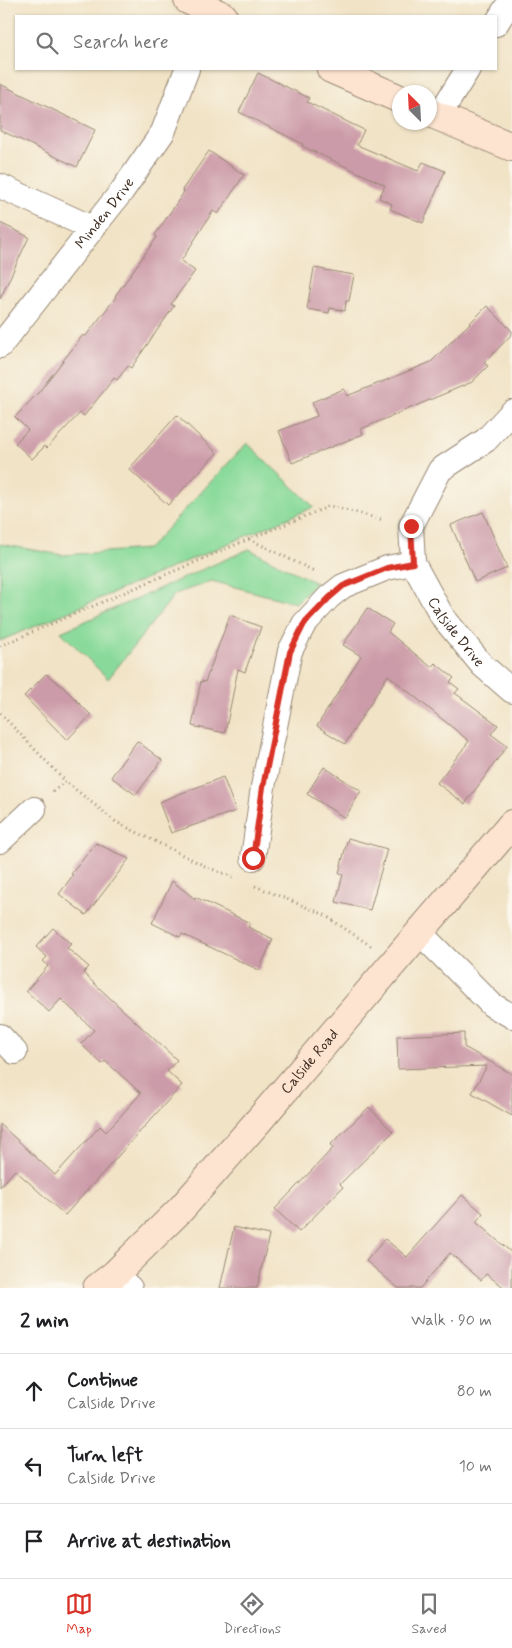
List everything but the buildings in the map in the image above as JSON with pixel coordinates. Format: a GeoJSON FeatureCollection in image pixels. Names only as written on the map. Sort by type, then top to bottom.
{"type":"FeatureCollection","features":[{"type":"Feature","properties":{"kind":"street"},"geometry":{"type":"LineString","coordinates":[[497,22],[511,0]]}},
{"type":"Feature","properties":{"kind":"street","name":"Minden Drive"},"geometry":{"type":"LineString","coordinates":[[0,346],[122,191],[164,132],[187,70]]}},
{"type":"Feature","properties":{"kind":"street"},"geometry":{"type":"LineString","coordinates":[[333,70],[392,96]]}},
{"type":"Feature","properties":{"kind":"street"},"geometry":{"type":"LineString","coordinates":[[437,111],[467,70]]}},
{"type":"Feature","properties":{"kind":"street"},"geometry":{"type":"LineString","coordinates":[[437,116],[512,147]]}},
{"type":"Feature","properties":{"kind":"street"},"geometry":{"type":"LineString","coordinates":[[0,186],[92,228]]}},
{"type":"Feature","properties":{"kind":"street"},"geometry":{"type":"LineString","coordinates":[[411,526],[440,470],[486,440],[512,412]]}},
{"type":"Feature","properties":{"kind":"street","name":"Calside Drive"},"geometry":{"type":"LineString","coordinates":[[411,526],[413,563],[442,616],[482,665],[512,691]]}},
{"type":"Feature","properties":{"kind":"street"},"geometry":{"type":"LineString","coordinates":[[253,858],[263,787],[290,652],[304,624],[343,586],[387,568],[413,563]]}},
{"type":"Feature","properties":{"kind":"street"},"geometry":{"type":"LineString","coordinates":[[0,841],[34,809]]}},
{"type":"Feature","properties":{"kind":"street","name":"Calside Road"},"geometry":{"type":"LineString","coordinates":[[114,1283],[260,1119],[512,824]]}},
{"type":"Feature","properties":{"kind":"street"},"geometry":{"type":"LineString","coordinates":[[419,932],[492,1004],[512,1016]]}},
{"type":"Feature","properties":{"kind":"path"},"geometry":{"type":"LineString","coordinates":[[0,646],[330,506],[411,526]]}},
{"type":"Feature","properties":{"kind":"path"},"geometry":{"type":"LineString","coordinates":[[249,539],[343,586]]}},
{"type":"Feature","properties":{"kind":"path"},"geometry":{"type":"LineString","coordinates":[[0,713],[65,780],[116,822],[207,867],[238,879]]}},
{"type":"Feature","properties":{"kind":"path"},"geometry":{"type":"LineString","coordinates":[[34,809],[65,780]]}},
{"type":"Feature","properties":{"kind":"path"},"geometry":{"type":"LineString","coordinates":[[255,886],[323,914],[394,961]]}},
{"type":"Feature","properties":{"kind":"green space"},"geometry":{"type":"Polygon","coordinates":[[[247,443],[314,507],[0,641],[0,544],[62,555],[148,549],[247,443]]]}},
{"type":"Feature","properties":{"kind":"green space"},"geometry":{"type":"Polygon","coordinates":[[[249,549],[316,583],[296,603],[212,581],[175,594],[108,679],[61,632],[249,549]]]}},
{"type":"Feature","properties":{"kind":"route"},"geometry":{"type":"LineString","coordinates":[[253,858],[263,787],[290,652],[304,624],[343,586],[387,568],[413,563],[411,526]]}}]}
